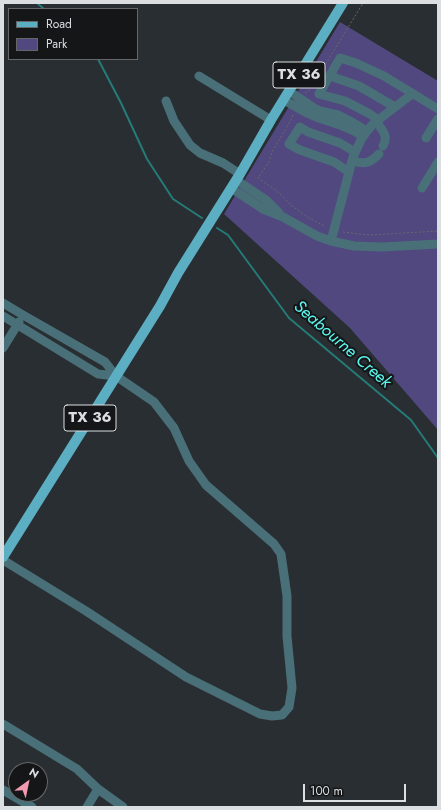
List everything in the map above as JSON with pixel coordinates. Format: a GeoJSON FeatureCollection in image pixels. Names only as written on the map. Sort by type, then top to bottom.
{"type":"FeatureCollection","features":[{"type":"Feature","properties":{"kind":"main road","name":"TX 36"},"geometry":{"type":"LineString","coordinates":[[3,559],[160,306],[178,273],[343,3]]}},
{"type":"Feature","properties":{"kind":"street"},"geometry":{"type":"LineString","coordinates":[[352,161],[363,164],[373,160],[386,141],[385,135],[377,120],[370,114],[345,101],[319,94],[340,58],[356,63],[384,76],[438,109]]}},
{"type":"Feature","properties":{"kind":"street"},"geometry":{"type":"LineString","coordinates":[[199,76],[271,120]]}},
{"type":"Feature","properties":{"kind":"street"},"geometry":{"type":"LineString","coordinates":[[330,76],[359,86],[394,107]]}},
{"type":"Feature","properties":{"kind":"street"},"geometry":{"type":"LineString","coordinates":[[331,241],[355,152],[365,134],[377,120],[412,94]]}},
{"type":"Feature","properties":{"kind":"street"},"geometry":{"type":"LineString","coordinates":[[286,95],[307,113],[365,134]]}},
{"type":"Feature","properties":{"kind":"street"},"geometry":{"type":"LineString","coordinates":[[166,101],[174,121],[190,145],[200,153],[223,163],[235,181],[263,209],[283,217],[317,236],[354,246],[382,247],[438,244]]}},
{"type":"Feature","properties":{"kind":"street"},"geometry":{"type":"LineString","coordinates":[[426,138],[438,120]]}},
{"type":"Feature","properties":{"kind":"street"},"geometry":{"type":"LineString","coordinates":[[349,172],[334,162],[300,150],[289,144],[300,127],[308,132],[340,144],[355,152]]}},
{"type":"Feature","properties":{"kind":"street"},"geometry":{"type":"LineString","coordinates":[[422,188],[438,162]]}},
{"type":"Feature","properties":{"kind":"street"},"geometry":{"type":"LineString","coordinates":[[3,303],[105,362],[116,376],[154,402],[174,428],[189,461],[206,485],[274,544],[281,554],[287,596],[287,636],[292,688],[289,707],[282,715],[272,716],[260,714],[186,677],[86,611],[3,559]]}},
{"type":"Feature","properties":{"kind":"street"},"geometry":{"type":"LineString","coordinates":[[3,348],[23,315]]}},
{"type":"Feature","properties":{"kind":"street"},"geometry":{"type":"LineString","coordinates":[[3,316],[98,374],[116,376]]}},
{"type":"Feature","properties":{"kind":"street"},"geometry":{"type":"LineString","coordinates":[[3,724],[77,769],[98,789],[120,806]]}},
{"type":"Feature","properties":{"kind":"street"},"geometry":{"type":"LineString","coordinates":[[87,807],[98,789]]}},
{"type":"Feature","properties":{"kind":"street"},"geometry":{"type":"LineString","coordinates":[[3,790],[32,807]]}},
{"type":"Feature","properties":{"kind":"green space"},"geometry":{"type":"Polygon","coordinates":[[[340,22],[438,81],[438,430],[350,328],[224,214],[340,22]]]}},
{"type":"Feature","properties":{"kind":"waterway","name":"Seabourne Creek"},"geometry":{"type":"LineString","coordinates":[[37,3],[43,8]]}},
{"type":"Feature","properties":{"kind":"waterway","name":"Seabourne Creek"},"geometry":{"type":"LineString","coordinates":[[99,60],[121,103],[147,159],[173,199],[202,218]]}},
{"type":"Feature","properties":{"kind":"waterway","name":"Seabourne Creek"},"geometry":{"type":"LineString","coordinates":[[217,228],[228,235],[289,318],[411,420],[438,458]]}}]}
